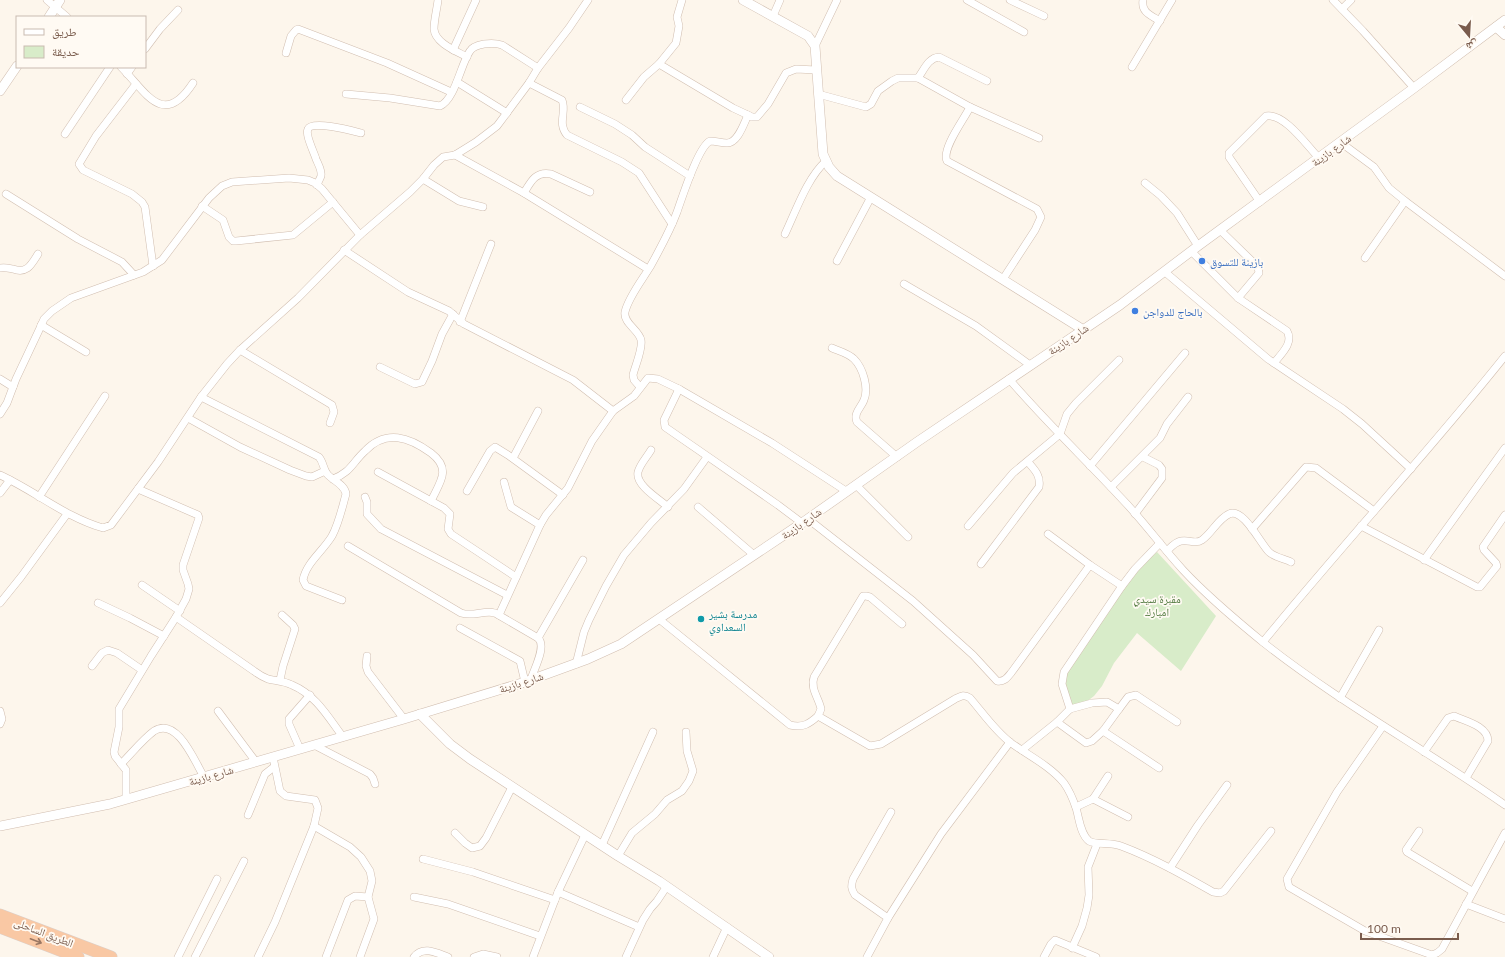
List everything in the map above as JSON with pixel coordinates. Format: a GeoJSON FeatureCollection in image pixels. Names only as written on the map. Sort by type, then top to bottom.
{"type":"FeatureCollection","features":[{"type":"Feature","properties":{"kind":"highway","name":"الطريق الساحلى"},"geometry":{"type":"LineString","coordinates":[[0,914],[111,957]]}},
{"type":"Feature","properties":{"kind":"highway","name":"الطريق الساحلى"},"geometry":{"type":"LineString","coordinates":[[0,928],[78,957]]}},
{"type":"Feature","properties":{"kind":"street"},"geometry":{"type":"LineString","coordinates":[[47,0],[58,3],[66,16]]}},
{"type":"Feature","properties":{"kind":"street"},"geometry":{"type":"LineString","coordinates":[[438,0],[434,29],[437,38],[453,50],[467,57]]}},
{"type":"Feature","properties":{"kind":"street"},"geometry":{"type":"LineString","coordinates":[[453,50],[476,0]]}},
{"type":"Feature","properties":{"kind":"street"},"geometry":{"type":"LineString","coordinates":[[0,475],[22,485],[67,514],[98,527],[107,528],[111,525],[219,373],[240,350],[298,298],[344,250],[423,179],[434,165],[443,157],[455,155],[485,136],[496,126],[529,83],[538,68],[569,28],[588,0]]}},
{"type":"Feature","properties":{"kind":"street"},"geometry":{"type":"LineString","coordinates":[[626,100],[644,77],[659,64],[676,43],[679,26],[677,17],[682,0]]}},
{"type":"Feature","properties":{"kind":"street"},"geometry":{"type":"LineString","coordinates":[[743,0],[808,36],[815,46]]}},
{"type":"Feature","properties":{"kind":"street"},"geometry":{"type":"LineString","coordinates":[[773,16],[780,0]]}},
{"type":"Feature","properties":{"kind":"street"},"geometry":{"type":"LineString","coordinates":[[837,0],[815,46],[820,131],[823,154],[826,161],[837,176],[1082,329]]}},
{"type":"Feature","properties":{"kind":"street"},"geometry":{"type":"LineString","coordinates":[[967,0],[1024,32]]}},
{"type":"Feature","properties":{"kind":"street"},"geometry":{"type":"LineString","coordinates":[[1010,0],[1044,16]]}},
{"type":"Feature","properties":{"kind":"street"},"geometry":{"type":"LineString","coordinates":[[1143,0],[1142,5],[1146,13],[1160,21]]}},
{"type":"Feature","properties":{"kind":"street"},"geometry":{"type":"LineString","coordinates":[[1132,67],[1172,0]]}},
{"type":"Feature","properties":{"kind":"street"},"geometry":{"type":"LineString","coordinates":[[1333,0],[1414,88]]}},
{"type":"Feature","properties":{"kind":"street"},"geometry":{"type":"LineString","coordinates":[[1342,9],[1351,0]]}},
{"type":"Feature","properties":{"kind":"street"},"geometry":{"type":"LineString","coordinates":[[50,16],[58,3]]}},
{"type":"Feature","properties":{"kind":"street"},"geometry":{"type":"LineString","coordinates":[[146,48],[160,29],[178,10]]}},
{"type":"Feature","properties":{"kind":"street","name":"شارع بازينة"},"geometry":{"type":"LineString","coordinates":[[0,826],[126,799],[256,762],[273,762],[300,749],[528,681],[576,664],[621,644],[805,521],[856,484],[1009,379],[1120,305],[1505,20]]}},
{"type":"Feature","properties":{"kind":"street"},"geometry":{"type":"LineString","coordinates":[[1496,27],[1505,35]]}},
{"type":"Feature","properties":{"kind":"street"},"geometry":{"type":"LineString","coordinates":[[286,53],[291,36],[298,29],[387,63],[451,92]]}},
{"type":"Feature","properties":{"kind":"street"},"geometry":{"type":"LineString","coordinates":[[346,94],[390,98],[437,107],[444,105],[457,82],[467,57],[472,49],[480,45],[497,43],[510,49],[538,68]]}},
{"type":"Feature","properties":{"kind":"street"},"geometry":{"type":"LineString","coordinates":[[918,78],[929,61],[934,57],[939,57],[987,81]]}},
{"type":"Feature","properties":{"kind":"street"},"geometry":{"type":"LineString","coordinates":[[659,64],[733,108],[752,117],[757,117],[768,104],[786,73],[791,70],[816,70]]}},
{"type":"Feature","properties":{"kind":"street"},"geometry":{"type":"LineString","coordinates":[[0,92],[16,68]]}},
{"type":"Feature","properties":{"kind":"street"},"geometry":{"type":"LineString","coordinates":[[65,134],[109,68]]}},
{"type":"Feature","properties":{"kind":"street"},"geometry":{"type":"LineString","coordinates":[[122,68],[152,100],[164,105],[178,102],[183,98],[193,83]]}},
{"type":"Feature","properties":{"kind":"street"},"geometry":{"type":"LineString","coordinates":[[127,74],[131,68]]}},
{"type":"Feature","properties":{"kind":"street"},"geometry":{"type":"LineString","coordinates":[[818,94],[866,107],[871,104],[878,91],[892,81],[898,78],[918,78],[970,106],[1039,138]]}},
{"type":"Feature","properties":{"kind":"street"},"geometry":{"type":"LineString","coordinates":[[457,82],[507,113]]}},
{"type":"Feature","properties":{"kind":"street"},"geometry":{"type":"LineString","coordinates":[[529,83],[562,100],[562,127],[567,135],[622,162],[639,174],[672,224]]}},
{"type":"Feature","properties":{"kind":"street"},"geometry":{"type":"LineString","coordinates":[[136,84],[96,136],[79,164],[83,170],[132,194],[142,202],[145,207],[153,266]]}},
{"type":"Feature","properties":{"kind":"street"},"geometry":{"type":"LineString","coordinates":[[970,106],[946,153],[947,161],[1037,209],[1040,212],[1041,217],[1035,230],[1003,279]]}},
{"type":"Feature","properties":{"kind":"street"},"geometry":{"type":"LineString","coordinates":[[580,107],[626,131],[655,154],[690,176]]}},
{"type":"Feature","properties":{"kind":"street"},"geometry":{"type":"LineString","coordinates":[[640,387],[634,380],[633,375],[642,346],[641,340],[639,335],[627,321],[625,312],[672,224],[690,176],[707,143],[714,141],[730,143],[734,140],[748,115]]}},
{"type":"Feature","properties":{"kind":"street"},"geometry":{"type":"LineString","coordinates":[[1260,202],[1230,161],[1229,153],[1266,116],[1276,116],[1284,122],[1319,158]]}},
{"type":"Feature","properties":{"kind":"street"},"geometry":{"type":"LineString","coordinates":[[317,185],[321,175],[308,137],[308,129],[314,125],[339,128],[361,134]]}},
{"type":"Feature","properties":{"kind":"street"},"geometry":{"type":"LineString","coordinates":[[1340,142],[1374,167],[1389,188],[1404,201],[1505,276]]}},
{"type":"Feature","properties":{"kind":"street"},"geometry":{"type":"LineString","coordinates":[[455,155],[524,193],[648,269]]}},
{"type":"Feature","properties":{"kind":"street"},"geometry":{"type":"LineString","coordinates":[[786,234],[812,177],[818,168],[826,161]]}},
{"type":"Feature","properties":{"kind":"street"},"geometry":{"type":"LineString","coordinates":[[524,193],[536,175],[546,173],[590,192]]}},
{"type":"Feature","properties":{"kind":"street"},"geometry":{"type":"LineString","coordinates":[[0,414],[7,404],[13,387],[41,325],[52,311],[71,298],[134,275],[162,260],[169,253],[202,206],[217,189],[226,183],[296,178],[312,181],[333,202],[360,235]]}},
{"type":"Feature","properties":{"kind":"street"},"geometry":{"type":"LineString","coordinates":[[423,179],[459,201],[483,207]]}},
{"type":"Feature","properties":{"kind":"street"},"geometry":{"type":"LineString","coordinates":[[1145,183],[1161,196],[1177,213],[1194,249],[1238,298],[1287,331],[1290,336],[1290,342],[1274,363]]}},
{"type":"Feature","properties":{"kind":"street"},"geometry":{"type":"LineString","coordinates":[[6,194],[78,239],[122,262],[134,275]]}},
{"type":"Feature","properties":{"kind":"street"},"geometry":{"type":"LineString","coordinates":[[837,261],[871,197]]}},
{"type":"Feature","properties":{"kind":"street"},"geometry":{"type":"LineString","coordinates":[[1365,258],[1404,201]]}},
{"type":"Feature","properties":{"kind":"street"},"geometry":{"type":"LineString","coordinates":[[202,206],[223,220],[229,237],[233,241],[236,241],[292,235],[333,202]]}},
{"type":"Feature","properties":{"kind":"street"},"geometry":{"type":"LineString","coordinates":[[1220,230],[1258,267],[1259,270],[1259,273],[1238,298]]}},
{"type":"Feature","properties":{"kind":"street"},"geometry":{"type":"LineString","coordinates":[[460,322],[491,244]]}},
{"type":"Feature","properties":{"kind":"street"},"geometry":{"type":"LineString","coordinates":[[344,250],[408,292],[446,309],[460,322],[573,380],[613,411]]}},
{"type":"Feature","properties":{"kind":"street"},"geometry":{"type":"LineString","coordinates":[[0,268],[7,268],[19,272],[29,268],[38,254]]}},
{"type":"Feature","properties":{"kind":"street"},"geometry":{"type":"LineString","coordinates":[[1165,272],[1274,363],[1343,409],[1362,424],[1411,469]]}},
{"type":"Feature","properties":{"kind":"street"},"geometry":{"type":"LineString","coordinates":[[904,284],[976,326],[1030,365]]}},
{"type":"Feature","properties":{"kind":"street"},"geometry":{"type":"LineString","coordinates":[[380,367],[415,384],[422,382],[442,334],[453,314]]}},
{"type":"Feature","properties":{"kind":"street"},"geometry":{"type":"LineString","coordinates":[[41,325],[86,352]]}},
{"type":"Feature","properties":{"kind":"street"},"geometry":{"type":"LineString","coordinates":[[832,348],[847,354],[854,360],[863,376],[866,387],[865,399],[856,413],[855,418],[857,422],[897,457]]}},
{"type":"Feature","properties":{"kind":"street"},"geometry":{"type":"LineString","coordinates":[[240,350],[332,405],[334,412],[330,423]]}},
{"type":"Feature","properties":{"kind":"street"},"geometry":{"type":"LineString","coordinates":[[1090,466],[1185,353]]}},
{"type":"Feature","properties":{"kind":"street"},"geometry":{"type":"LineString","coordinates":[[1263,642],[1300,596],[1411,469],[1505,356]]}},
{"type":"Feature","properties":{"kind":"street"},"geometry":{"type":"LineString","coordinates":[[968,526],[1013,473],[1060,434],[1067,414],[1119,360]]}},
{"type":"Feature","properties":{"kind":"street"},"geometry":{"type":"LineString","coordinates":[[499,615],[540,525],[546,514],[568,488],[592,440],[613,411],[634,396],[648,378],[658,379],[679,389],[772,443],[846,492]]}},
{"type":"Feature","properties":{"kind":"street"},"geometry":{"type":"LineString","coordinates":[[0,379],[13,387]]}},
{"type":"Feature","properties":{"kind":"street"},"geometry":{"type":"LineString","coordinates":[[1009,379],[1032,406],[1111,487],[1200,588],[1263,642],[1298,669],[1505,805]]}},
{"type":"Feature","properties":{"kind":"street"},"geometry":{"type":"LineString","coordinates":[[679,389],[664,420],[665,427],[778,505],[805,521],[913,601],[973,655],[997,681],[1001,682],[1011,673],[1090,566]]}},
{"type":"Feature","properties":{"kind":"street"},"geometry":{"type":"LineString","coordinates":[[39,497],[105,396]]}},
{"type":"Feature","properties":{"kind":"street"},"geometry":{"type":"LineString","coordinates":[[201,397],[321,459],[325,471],[346,491],[339,521],[328,540],[308,568],[302,580],[306,586],[342,600]]}},
{"type":"Feature","properties":{"kind":"street"},"geometry":{"type":"LineString","coordinates":[[1111,487],[1160,438],[1167,424],[1188,397]]}},
{"type":"Feature","properties":{"kind":"street"},"geometry":{"type":"LineString","coordinates":[[513,458],[538,411]]}},
{"type":"Feature","properties":{"kind":"street"},"geometry":{"type":"LineString","coordinates":[[188,418],[240,447],[290,470],[312,477],[325,471]]}},
{"type":"Feature","properties":{"kind":"street"},"geometry":{"type":"LineString","coordinates":[[333,479],[347,472],[364,451],[374,443],[388,438],[399,437],[414,443],[431,453],[442,464],[443,476],[431,501]]}},
{"type":"Feature","properties":{"kind":"street"},"geometry":{"type":"LineString","coordinates":[[467,491],[492,448],[497,447],[563,495]]}},
{"type":"Feature","properties":{"kind":"street"},"geometry":{"type":"LineString","coordinates":[[1424,560],[1505,448]]}},
{"type":"Feature","properties":{"kind":"street"},"geometry":{"type":"LineString","coordinates":[[651,450],[638,473],[639,478],[643,486],[668,507]]}},
{"type":"Feature","properties":{"kind":"street"},"geometry":{"type":"LineString","coordinates":[[576,664],[587,626],[606,586],[624,555],[651,523],[684,489],[708,457]]}},
{"type":"Feature","properties":{"kind":"street"},"geometry":{"type":"LineString","coordinates":[[1135,514],[1162,478],[1162,469],[1159,465],[1142,457]]}},
{"type":"Feature","properties":{"kind":"street"},"geometry":{"type":"LineString","coordinates":[[981,564],[1039,487],[1039,475],[1028,462]]}},
{"type":"Feature","properties":{"kind":"street"},"geometry":{"type":"LineString","coordinates":[[1252,529],[1306,467],[1316,468],[1374,511]]}},
{"type":"Feature","properties":{"kind":"street"},"geometry":{"type":"LineString","coordinates":[[378,472],[448,512],[450,517],[448,529],[451,534],[516,577]]}},
{"type":"Feature","properties":{"kind":"street"},"geometry":{"type":"LineString","coordinates":[[0,493],[10,480]]}},
{"type":"Feature","properties":{"kind":"street"},"geometry":{"type":"LineString","coordinates":[[504,482],[511,507],[540,525]]}},
{"type":"Feature","properties":{"kind":"street"},"geometry":{"type":"LineString","coordinates":[[856,484],[908,537]]}},
{"type":"Feature","properties":{"kind":"street"},"geometry":{"type":"LineString","coordinates":[[126,799],[126,770],[115,756],[114,752],[119,727],[119,709],[186,599],[189,588],[183,564],[199,518],[198,515],[138,489]]}},
{"type":"Feature","properties":{"kind":"street"},"geometry":{"type":"LineString","coordinates":[[365,497],[367,502],[367,514],[381,530],[507,595]]}},
{"type":"Feature","properties":{"kind":"street"},"geometry":{"type":"LineString","coordinates":[[698,508],[754,555]]}},
{"type":"Feature","properties":{"kind":"street"},"geometry":{"type":"LineString","coordinates":[[1167,551],[1174,544],[1181,541],[1199,542],[1204,539],[1227,514],[1233,512],[1239,514],[1270,553],[1291,562]]}},
{"type":"Feature","properties":{"kind":"street"},"geometry":{"type":"LineString","coordinates":[[0,603],[67,514]]}},
{"type":"Feature","properties":{"kind":"street"},"geometry":{"type":"LineString","coordinates":[[1361,526],[1474,587],[1480,587],[1497,566],[1483,547],[1505,515]]}},
{"type":"Feature","properties":{"kind":"street"},"geometry":{"type":"LineString","coordinates":[[1048,534],[1090,566],[1122,586]]}},
{"type":"Feature","properties":{"kind":"street"},"geometry":{"type":"LineString","coordinates":[[1070,709],[1062,684],[1064,672],[1122,586],[1135,569],[1160,543]]}},
{"type":"Feature","properties":{"kind":"street"},"geometry":{"type":"LineString","coordinates":[[348,546],[461,613],[470,615],[489,612],[499,615],[538,638],[542,647],[528,681]]}},
{"type":"Feature","properties":{"kind":"street"},"geometry":{"type":"LineString","coordinates":[[538,638],[583,560]]}},
{"type":"Feature","properties":{"kind":"street"},"geometry":{"type":"LineString","coordinates":[[142,585],[254,671],[267,678],[280,680],[301,689],[310,695],[343,737]]}},
{"type":"Feature","properties":{"kind":"street"},"geometry":{"type":"LineString","coordinates":[[659,619],[790,725],[803,726],[809,724],[818,716],[821,709],[817,695],[812,688],[814,677],[863,596],[870,598],[902,624]]}},
{"type":"Feature","properties":{"kind":"street"},"geometry":{"type":"LineString","coordinates":[[98,603],[164,636]]}},
{"type":"Feature","properties":{"kind":"street"},"geometry":{"type":"LineString","coordinates":[[280,680],[295,629],[293,625],[282,616]]}},
{"type":"Feature","properties":{"kind":"street"},"geometry":{"type":"LineString","coordinates":[[460,628],[520,662],[528,681]]}},
{"type":"Feature","properties":{"kind":"street"},"geometry":{"type":"LineString","coordinates":[[1340,698],[1379,630]]}},
{"type":"Feature","properties":{"kind":"street"},"geometry":{"type":"LineString","coordinates":[[92,666],[102,653],[108,650],[117,653],[142,670]]}},
{"type":"Feature","properties":{"kind":"street"},"geometry":{"type":"LineString","coordinates":[[367,656],[366,666],[368,672],[404,719]]}},
{"type":"Feature","properties":{"kind":"street"},"geometry":{"type":"LineString","coordinates":[[300,749],[289,724],[289,719],[310,695]]}},
{"type":"Feature","properties":{"kind":"street"},"geometry":{"type":"LineString","coordinates":[[818,716],[865,744],[874,746],[881,744],[962,695],[966,696],[970,698],[998,731],[1010,742],[1055,774],[1064,784],[1076,807],[1084,835],[1090,842],[1096,844],[1111,843],[1119,845],[1146,856],[1213,892],[1224,892],[1271,831]]}},
{"type":"Feature","properties":{"kind":"street"},"geometry":{"type":"LineString","coordinates":[[1057,722],[1086,743],[1092,741],[1103,732],[1128,697],[1136,695],[1176,722]]}},
{"type":"Feature","properties":{"kind":"street"},"geometry":{"type":"LineString","coordinates":[[1022,750],[1057,722],[1070,709],[1092,703],[1107,702],[1119,709]]}},
{"type":"Feature","properties":{"kind":"street"},"geometry":{"type":"LineString","coordinates":[[0,711],[2,719],[0,724]]}},
{"type":"Feature","properties":{"kind":"street"},"geometry":{"type":"LineString","coordinates":[[218,711],[256,762]]}},
{"type":"Feature","properties":{"kind":"street"},"geometry":{"type":"LineString","coordinates":[[420,714],[457,750],[602,846],[666,886],[769,957]]}},
{"type":"Feature","properties":{"kind":"street"},"geometry":{"type":"LineString","coordinates":[[1424,752],[1448,718],[1454,716],[1484,730],[1488,735],[1488,740],[1466,778]]}},
{"type":"Feature","properties":{"kind":"street"},"geometry":{"type":"LineString","coordinates":[[1383,726],[1337,792],[1289,874],[1286,880],[1289,887],[1365,931],[1432,955],[1442,949],[1505,833]]}},
{"type":"Feature","properties":{"kind":"street"},"geometry":{"type":"LineString","coordinates":[[122,764],[155,731],[163,728],[169,728],[178,733],[204,777]]}},
{"type":"Feature","properties":{"kind":"street"},"geometry":{"type":"LineString","coordinates":[[602,846],[653,732]]}},
{"type":"Feature","properties":{"kind":"street"},"geometry":{"type":"LineString","coordinates":[[618,856],[632,833],[655,814],[667,800],[682,791],[689,781],[693,771],[687,751],[686,732]]}},
{"type":"Feature","properties":{"kind":"street"},"geometry":{"type":"LineString","coordinates":[[1103,732],[1159,768]]}},
{"type":"Feature","properties":{"kind":"street"},"geometry":{"type":"LineString","coordinates":[[867,957],[888,918],[941,834],[1010,742]]}},
{"type":"Feature","properties":{"kind":"street"},"geometry":{"type":"LineString","coordinates":[[314,745],[370,774],[375,784]]}},
{"type":"Feature","properties":{"kind":"street"},"geometry":{"type":"LineString","coordinates":[[248,815],[265,774],[273,762]]}},
{"type":"Feature","properties":{"kind":"street"},"geometry":{"type":"LineString","coordinates":[[258,957],[275,922],[314,826],[318,808],[316,802],[311,798],[291,798],[284,795],[278,789],[273,762]]}},
{"type":"Feature","properties":{"kind":"street"},"geometry":{"type":"LineString","coordinates":[[1076,807],[1092,799],[1108,776]]}},
{"type":"Feature","properties":{"kind":"street"},"geometry":{"type":"LineString","coordinates":[[1170,868],[1198,825],[1227,785]]}},
{"type":"Feature","properties":{"kind":"street"},"geometry":{"type":"LineString","coordinates":[[456,833],[472,848],[480,846],[486,838],[512,787]]}},
{"type":"Feature","properties":{"kind":"street"},"geometry":{"type":"LineString","coordinates":[[1092,799],[1128,817]]}},
{"type":"Feature","properties":{"kind":"street"},"geometry":{"type":"LineString","coordinates":[[888,918],[855,895],[851,886],[853,879],[891,812]]}},
{"type":"Feature","properties":{"kind":"street"},"geometry":{"type":"LineString","coordinates":[[314,826],[343,842],[361,857],[368,867],[371,876],[371,886],[368,897],[374,919],[360,957]]}},
{"type":"Feature","properties":{"kind":"street"},"geometry":{"type":"LineString","coordinates":[[1419,830],[1406,850],[1407,852],[1472,892]]}},
{"type":"Feature","properties":{"kind":"street"},"geometry":{"type":"LineString","coordinates":[[534,957],[540,936],[558,892],[585,834]]}},
{"type":"Feature","properties":{"kind":"street"},"geometry":{"type":"LineString","coordinates":[[1072,948],[1082,926],[1087,908],[1089,895],[1088,867],[1096,844]]}},
{"type":"Feature","properties":{"kind":"street"},"geometry":{"type":"LineString","coordinates":[[423,859],[473,872],[555,900]]}},
{"type":"Feature","properties":{"kind":"street"},"geometry":{"type":"LineString","coordinates":[[196,957],[244,861]]}},
{"type":"Feature","properties":{"kind":"street"},"geometry":{"type":"LineString","coordinates":[[178,957],[217,879]]}},
{"type":"Feature","properties":{"kind":"street"},"geometry":{"type":"LineString","coordinates":[[626,957],[648,911],[657,902],[666,886]]}},
{"type":"Feature","properties":{"kind":"street"},"geometry":{"type":"LineString","coordinates":[[558,892],[639,928]]}},
{"type":"Feature","properties":{"kind":"street"},"geometry":{"type":"LineString","coordinates":[[326,957],[348,900],[355,896],[368,897]]}},
{"type":"Feature","properties":{"kind":"street"},"geometry":{"type":"LineString","coordinates":[[414,897],[448,904],[540,936]]}},
{"type":"Feature","properties":{"kind":"street"},"geometry":{"type":"LineString","coordinates":[[1466,904],[1505,920]]}},
{"type":"Feature","properties":{"kind":"street"},"geometry":{"type":"LineString","coordinates":[[713,957],[727,927]]}},
{"type":"Feature","properties":{"kind":"street"},"geometry":{"type":"LineString","coordinates":[[1044,957],[1055,940],[1096,957]]}},
{"type":"Feature","properties":{"kind":"street"},"geometry":{"type":"LineString","coordinates":[[414,957],[423,950],[428,950],[448,957]]}},
{"type":"Feature","properties":{"kind":"street"},"geometry":{"type":"LineString","coordinates":[[474,957],[482,954],[497,957]]}},
{"type":"Feature","properties":{"kind":"green space","name":"مقبرة سيدي امبارك"},"geometry":{"type":"Polygon","coordinates":[[[1157,552],[1216,616],[1181,671],[1137,633],[1114,663],[1102,686],[1094,696],[1082,705],[1067,705],[1062,678],[1139,568],[1157,552]]]}},
{"type":"Feature","properties":{"kind":"place","name":"بازينة للتسوق"},"geometry":{"type":"Point","coordinates":[1202,261]}},
{"type":"Feature","properties":{"kind":"place","name":"بالحاج للدواجن"},"geometry":{"type":"Point","coordinates":[1135,311]}},
{"type":"Feature","properties":{"kind":"place","name":"مدرسة بشير السعداوي"},"geometry":{"type":"Point","coordinates":[701,619]}}]}
